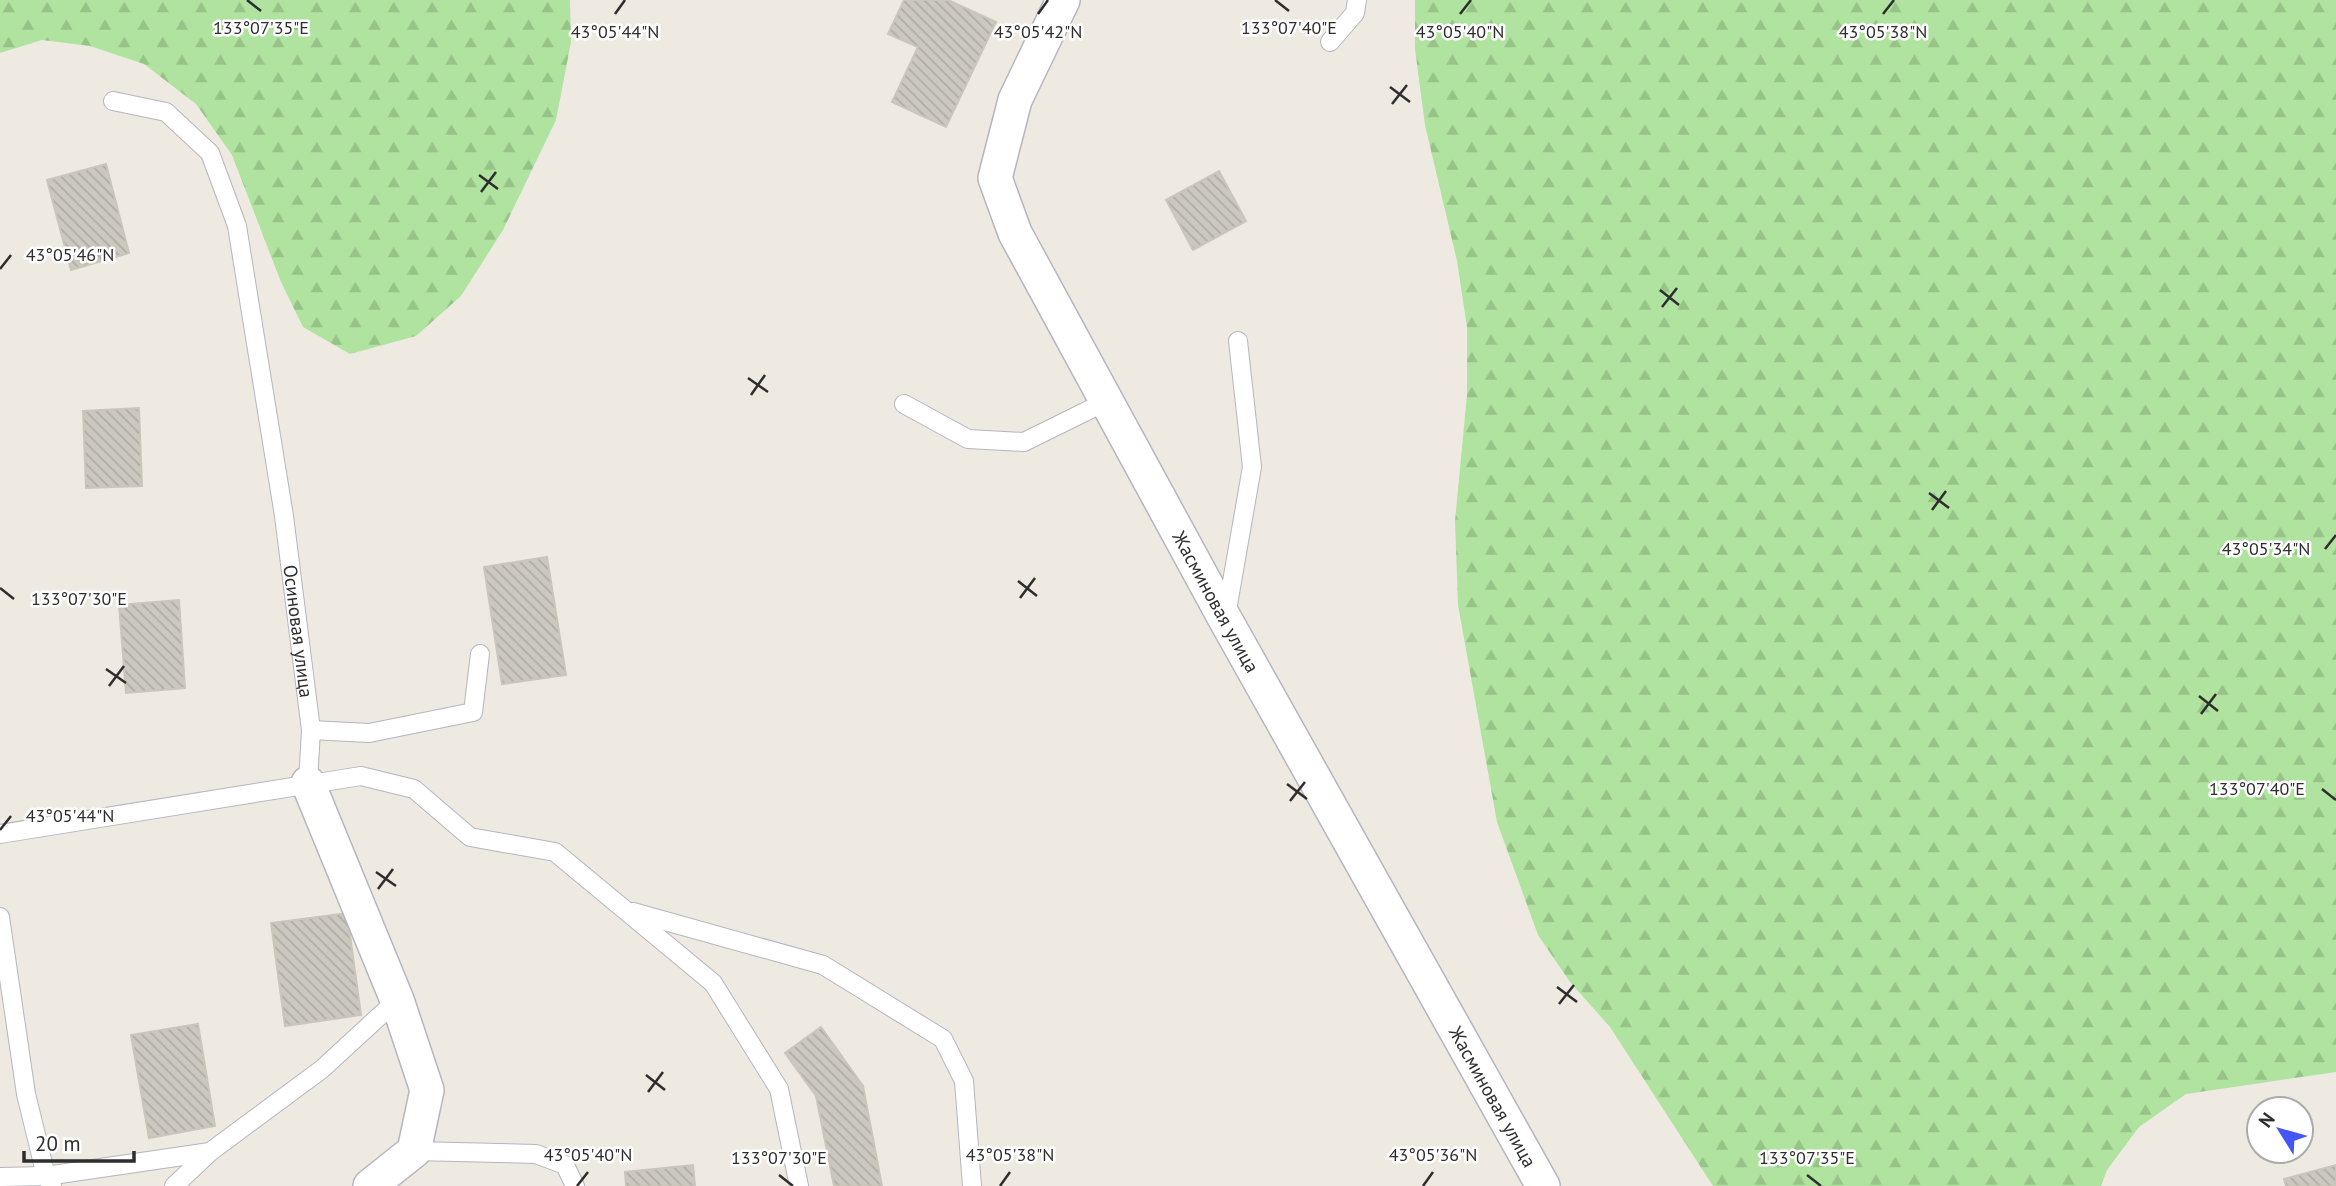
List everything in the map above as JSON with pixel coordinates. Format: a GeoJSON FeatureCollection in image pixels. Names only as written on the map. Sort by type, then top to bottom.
{"type":"FeatureCollection","features":[{"type":"Feature","properties":{"kind":"street","name":"Жасминовая улица"},"geometry":{"type":"LineString","coordinates":[[1063,0],[1015,100],[995,178],[1015,233],[1225,619],[1543,1186]]}},
{"type":"Feature","properties":{"kind":"street","name":"Осиновая улица"},"geometry":{"type":"LineString","coordinates":[[308,783],[397,1000],[427,1090],[414,1151]]}},
{"type":"Feature","properties":{"kind":"street"},"geometry":{"type":"LineString","coordinates":[[370,1186],[414,1151]]}},
{"type":"Feature","properties":{"kind":"lane"},"geometry":{"type":"LineString","coordinates":[[1330,42],[1355,13],[1357,0]]}},
{"type":"Feature","properties":{"kind":"lane","name":"Осиновая улица"},"geometry":{"type":"LineString","coordinates":[[113,101],[166,112],[210,153],[237,226],[284,516],[311,730],[308,783]]}},
{"type":"Feature","properties":{"kind":"lane"},"geometry":{"type":"LineString","coordinates":[[1225,619],[1252,467],[1238,341]]}},
{"type":"Feature","properties":{"kind":"lane"},"geometry":{"type":"LineString","coordinates":[[904,404],[968,439],[1024,442],[1107,401]]}},
{"type":"Feature","properties":{"kind":"lane"},"geometry":{"type":"LineString","coordinates":[[311,730],[369,733],[473,712],[480,654]]}},
{"type":"Feature","properties":{"kind":"lane"},"geometry":{"type":"LineString","coordinates":[[0,834],[362,776],[414,789],[470,837],[555,852],[713,983],[779,1089],[799,1186]]}},
{"type":"Feature","properties":{"kind":"lane"},"geometry":{"type":"LineString","coordinates":[[627,911],[823,965],[943,1039],[964,1081],[972,1186]]}},
{"type":"Feature","properties":{"kind":"lane"},"geometry":{"type":"LineString","coordinates":[[0,917],[26,1094],[49,1181]]}},
{"type":"Feature","properties":{"kind":"lane"},"geometry":{"type":"LineString","coordinates":[[174,1186],[210,1152],[322,1069],[397,1000]]}},
{"type":"Feature","properties":{"kind":"lane"},"geometry":{"type":"LineString","coordinates":[[414,1151],[536,1154],[565,1165],[575,1186]]}},
{"type":"Feature","properties":{"kind":"lane"},"geometry":{"type":"LineString","coordinates":[[0,1177],[49,1181],[210,1152]]}},
{"type":"Feature","properties":{"kind":"green space"},"geometry":{"type":"Polygon","coordinates":[[[0,0],[570,0],[571,42],[556,120],[503,230],[461,296],[416,336],[350,354],[303,327],[281,282],[232,155],[196,104],[144,64],[90,46],[42,40],[0,53],[0,0]]]}},
{"type":"Feature","properties":{"kind":"green space"},"geometry":{"type":"Polygon","coordinates":[[[1415,0],[2336,0],[2336,1072],[2186,1094],[2139,1127],[2107,1170],[2101,1186],[1713,1186],[1610,1027],[1570,982],[1538,935],[1497,822],[1458,605],[1455,521],[1467,395],[1467,327],[1457,261],[1425,125],[1415,49],[1415,0]]]}},
{"type":"Feature","properties":{"kind":"building"},"geometry":{"type":"Polygon","coordinates":[[[904,0],[948,0],[996,22],[946,127],[892,102],[918,47],[888,34],[904,0]]]}},
{"type":"Feature","properties":{"kind":"building"},"geometry":{"type":"Polygon","coordinates":[[[106,164],[129,253],[71,270],[47,180],[106,164]]]}},
{"type":"Feature","properties":{"kind":"building"},"geometry":{"type":"Polygon","coordinates":[[[1219,171],[1246,221],[1193,250],[1166,200],[1219,171]]]}},
{"type":"Feature","properties":{"kind":"building"},"geometry":{"type":"Polygon","coordinates":[[[139,408],[142,486],[86,488],[83,411],[139,408]]]}},
{"type":"Feature","properties":{"kind":"building"},"geometry":{"type":"Polygon","coordinates":[[[547,557],[566,675],[502,684],[484,567],[547,557]]]}},
{"type":"Feature","properties":{"kind":"building"},"geometry":{"type":"Polygon","coordinates":[[[179,600],[185,688],[126,693],[119,605],[179,600]]]}},
{"type":"Feature","properties":{"kind":"building"},"geometry":{"type":"Polygon","coordinates":[[[347,913],[361,1015],[285,1026],[271,923],[347,913]]]}},
{"type":"Feature","properties":{"kind":"building"},"geometry":{"type":"Polygon","coordinates":[[[198,1024],[215,1126],[149,1138],[131,1035],[198,1024]]]}},
{"type":"Feature","properties":{"kind":"building"},"geometry":{"type":"Polygon","coordinates":[[[821,1027],[863,1086],[882,1186],[834,1186],[816,1096],[785,1053],[821,1027]]]}},
{"type":"Feature","properties":{"kind":"building"},"geometry":{"type":"Polygon","coordinates":[[[693,1165],[695,1186],[626,1186],[625,1172],[693,1165]]]}},
{"type":"Feature","properties":{"kind":"building"},"geometry":{"type":"Polygon","coordinates":[[[2336,1165],[2336,1186],[2286,1186],[2284,1179],[2336,1165]]]}}]}
